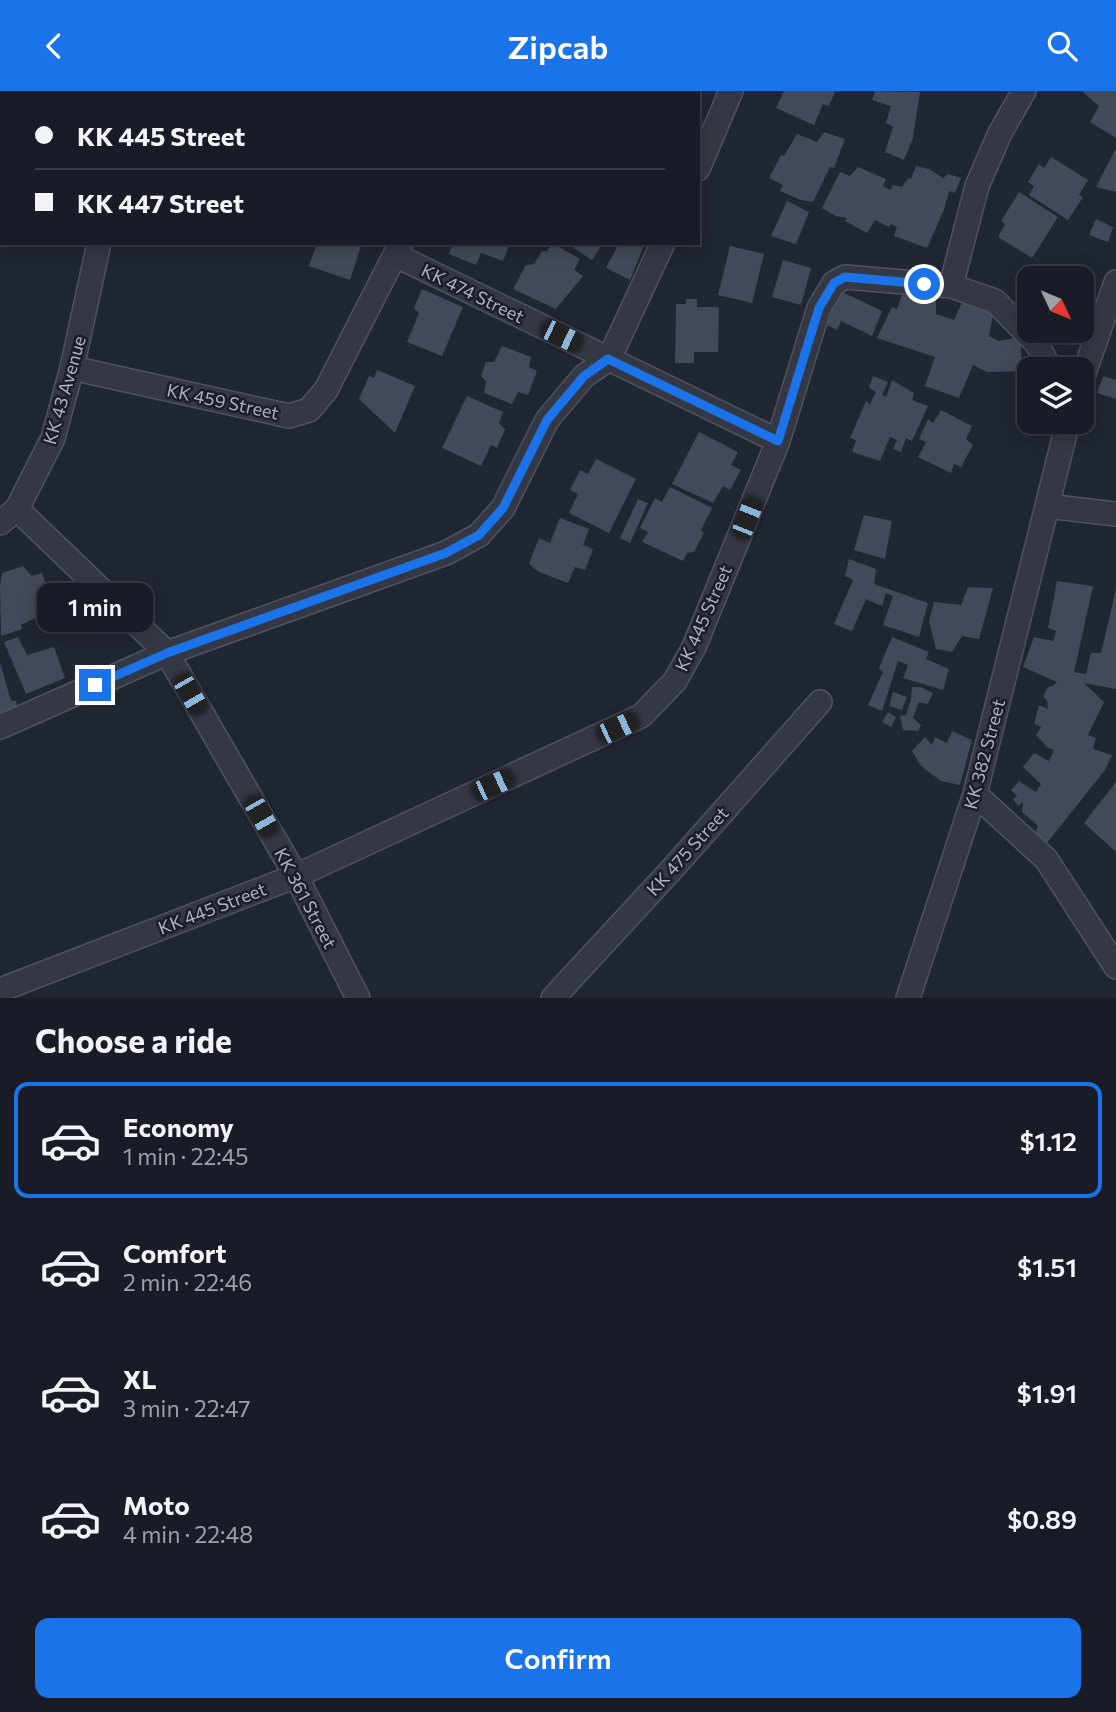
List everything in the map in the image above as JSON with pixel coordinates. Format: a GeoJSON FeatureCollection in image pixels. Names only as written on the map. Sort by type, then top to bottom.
{"type":"FeatureCollection","features":[{"type":"Feature","properties":{"kind":"street"},"geometry":{"type":"LineString","coordinates":[[700,164],[731,91]]}},
{"type":"Feature","properties":{"kind":"street"},"geometry":{"type":"LineString","coordinates":[[1024,91],[1000,133],[977,185],[951,286],[995,301],[1037,344],[1044,357]]}},
{"type":"Feature","properties":{"kind":"street","name":"KK 43 Avenue"},"geometry":{"type":"LineString","coordinates":[[9,516],[53,438],[100,245]]}},
{"type":"Feature","properties":{"kind":"street"},"geometry":{"type":"LineString","coordinates":[[0,727],[167,653],[446,553],[479,535],[503,508],[547,420],[584,376],[608,359],[662,245]]}},
{"type":"Feature","properties":{"kind":"street","name":"KK 459 Street"},"geometry":{"type":"LineString","coordinates":[[72,368],[289,415],[309,410],[326,390],[398,249]]}},
{"type":"Feature","properties":{"kind":"street","name":"KK 474 Street"},"geometry":{"type":"LineString","coordinates":[[398,249],[608,359],[778,441]]}},
{"type":"Feature","properties":{"kind":"street","name":"KK 445 Street"},"geometry":{"type":"LineString","coordinates":[[0,990],[296,876],[641,716],[675,681],[694,647],[778,441],[819,308],[834,283],[845,277],[951,286]]}},
{"type":"Feature","properties":{"kind":"street"},"geometry":{"type":"LineString","coordinates":[[1090,357],[1116,282]]}},
{"type":"Feature","properties":{"kind":"street","name":"KK 382 Street"},"geometry":{"type":"LineString","coordinates":[[908,998],[975,794],[1065,434]]}},
{"type":"Feature","properties":{"kind":"street"},"geometry":{"type":"LineString","coordinates":[[1047,506],[1116,514]]}},
{"type":"Feature","properties":{"kind":"street","name":"KK 361 Street"},"geometry":{"type":"LineString","coordinates":[[9,516],[167,653],[296,876],[358,998]]}},
{"type":"Feature","properties":{"kind":"street","name":"KK 475 Street"},"geometry":{"type":"LineString","coordinates":[[553,998],[674,867],[820,702]]}},
{"type":"Feature","properties":{"kind":"street"},"geometry":{"type":"LineString","coordinates":[[975,794],[1046,859],[1116,967]]}},
{"type":"Feature","properties":{"kind":"building"},"geometry":{"type":"Polygon","coordinates":[[[784,91],[835,92],[829,106],[823,104],[814,125],[776,108],[784,91]]]}},
{"type":"Feature","properties":{"kind":"building"},"geometry":{"type":"Polygon","coordinates":[[[875,91],[920,92],[913,138],[904,160],[885,152],[893,127],[886,123],[891,106],[872,100],[875,91]]]}},
{"type":"Feature","properties":{"kind":"building"},"geometry":{"type":"Polygon","coordinates":[[[1082,91],[1116,91],[1116,138],[1090,122],[1099,106],[1082,91]]]}},
{"type":"Feature","properties":{"kind":"building"},"geometry":{"type":"Polygon","coordinates":[[[824,132],[845,139],[834,168],[830,167],[813,202],[780,191],[783,185],[769,178],[781,155],[784,156],[797,134],[817,142],[824,132]]]}},
{"type":"Feature","properties":{"kind":"building"},"geometry":{"type":"Polygon","coordinates":[[[1116,148],[1116,192],[1096,187],[1116,148]]]}},
{"type":"Feature","properties":{"kind":"building"},"geometry":{"type":"Polygon","coordinates":[[[1051,157],[1088,180],[1079,195],[1083,197],[1068,220],[1029,195],[1034,186],[1028,182],[1039,164],[1044,168],[1051,157]]]}},
{"type":"Feature","properties":{"kind":"building"},"geometry":{"type":"Polygon","coordinates":[[[916,166],[929,169],[943,178],[948,174],[961,178],[955,193],[949,191],[944,210],[927,248],[894,236],[897,227],[891,224],[889,227],[875,220],[867,233],[845,221],[847,218],[836,216],[822,208],[840,172],[850,176],[858,167],[886,179],[883,186],[890,190],[893,185],[902,187],[908,178],[911,179],[916,166]]]}},
{"type":"Feature","properties":{"kind":"building"},"geometry":{"type":"Polygon","coordinates":[[[1019,192],[1058,217],[1032,258],[998,237],[1005,224],[1001,221],[1019,192]]]}},
{"type":"Feature","properties":{"kind":"building"},"geometry":{"type":"Polygon","coordinates":[[[787,201],[809,212],[796,244],[771,236],[787,201]]]}},
{"type":"Feature","properties":{"kind":"building"},"geometry":{"type":"Polygon","coordinates":[[[1096,219],[1113,227],[1108,242],[1089,235],[1096,219]]]}},
{"type":"Feature","properties":{"kind":"building"},"geometry":{"type":"Polygon","coordinates":[[[316,245],[361,245],[350,280],[309,266],[316,245]]]}},
{"type":"Feature","properties":{"kind":"building"},"geometry":{"type":"Polygon","coordinates":[[[452,245],[509,245],[503,261],[481,253],[476,265],[449,254],[452,245]]]}},
{"type":"Feature","properties":{"kind":"building"},"geometry":{"type":"Polygon","coordinates":[[[551,245],[556,245],[580,259],[574,270],[583,276],[556,309],[513,289],[526,265],[534,264],[542,251],[547,251],[551,245]]]}},
{"type":"Feature","properties":{"kind":"building"},"geometry":{"type":"Polygon","coordinates":[[[569,245],[602,245],[592,260],[569,245]]]}},
{"type":"Feature","properties":{"kind":"building"},"geometry":{"type":"Polygon","coordinates":[[[618,245],[644,245],[630,280],[606,268],[618,245]]]}},
{"type":"Feature","properties":{"kind":"building"},"geometry":{"type":"Polygon","coordinates":[[[730,246],[764,254],[752,303],[718,295],[730,246]]]}},
{"type":"Feature","properties":{"kind":"building"},"geometry":{"type":"Polygon","coordinates":[[[783,260],[811,268],[801,305],[772,297],[783,260]]]}},
{"type":"Feature","properties":{"kind":"building"},"geometry":{"type":"Polygon","coordinates":[[[422,289],[463,307],[442,356],[407,342],[419,313],[414,308],[422,289]]]}},
{"type":"Feature","properties":{"kind":"building"},"geometry":{"type":"Polygon","coordinates":[[[838,290],[882,311],[872,336],[841,321],[837,330],[826,325],[838,290]]]}},
{"type":"Feature","properties":{"kind":"building"},"geometry":{"type":"Polygon","coordinates":[[[902,295],[936,300],[936,314],[954,320],[963,300],[994,310],[989,336],[999,341],[1017,338],[1017,343],[1021,343],[1022,357],[1017,357],[1017,371],[987,372],[973,365],[959,398],[925,386],[935,357],[877,338],[892,307],[897,309],[902,295]]]}},
{"type":"Feature","properties":{"kind":"building"},"geometry":{"type":"Polygon","coordinates":[[[686,299],[697,299],[697,307],[719,307],[718,352],[694,352],[694,363],[675,363],[676,304],[686,304],[686,299]]]}},
{"type":"Feature","properties":{"kind":"building"},"geometry":{"type":"Polygon","coordinates":[[[502,346],[531,357],[529,367],[537,371],[528,395],[518,392],[512,404],[484,393],[486,381],[481,376],[486,362],[494,362],[502,346]]]}},
{"type":"Feature","properties":{"kind":"building"},"geometry":{"type":"Polygon","coordinates":[[[377,370],[415,386],[395,433],[359,399],[369,376],[374,378],[377,370]]]}},
{"type":"Feature","properties":{"kind":"building"},"geometry":{"type":"Polygon","coordinates":[[[873,376],[888,382],[882,395],[886,397],[892,380],[914,393],[912,400],[928,406],[912,441],[906,438],[901,452],[893,449],[897,440],[890,437],[880,461],[852,452],[856,440],[850,438],[866,401],[870,404],[876,392],[869,388],[873,376]]]}},
{"type":"Feature","properties":{"kind":"building"},"geometry":{"type":"Polygon","coordinates":[[[1103,376],[1116,380],[1116,399],[1097,393],[1103,376]]]}},
{"type":"Feature","properties":{"kind":"building"},"geometry":{"type":"Polygon","coordinates":[[[467,396],[503,412],[499,423],[505,429],[497,448],[491,445],[481,466],[442,448],[467,396]]]}},
{"type":"Feature","properties":{"kind":"building"},"geometry":{"type":"Polygon","coordinates":[[[941,410],[972,426],[966,439],[973,445],[961,467],[954,464],[951,473],[918,457],[926,442],[919,439],[928,419],[933,423],[941,410]]]}},
{"type":"Feature","properties":{"kind":"building"},"geometry":{"type":"Polygon","coordinates":[[[699,432],[738,452],[731,465],[741,470],[730,490],[723,486],[713,503],[672,484],[699,432]]]}},
{"type":"Feature","properties":{"kind":"building"},"geometry":{"type":"Polygon","coordinates":[[[596,459],[636,479],[609,533],[569,513],[578,494],[570,490],[580,470],[588,474],[596,459]]]}},
{"type":"Feature","properties":{"kind":"building"},"geometry":{"type":"Polygon","coordinates":[[[670,487],[712,508],[694,552],[687,553],[683,561],[642,542],[648,532],[640,528],[655,498],[662,502],[670,487]]]}},
{"type":"Feature","properties":{"kind":"building"},"geometry":{"type":"Polygon","coordinates":[[[638,499],[648,503],[630,543],[620,538],[638,499]]]}},
{"type":"Feature","properties":{"kind":"building"},"geometry":{"type":"Polygon","coordinates":[[[864,515],[892,521],[885,559],[854,550],[864,515]]]}},
{"type":"Feature","properties":{"kind":"building"},"geometry":{"type":"Polygon","coordinates":[[[560,518],[589,529],[583,545],[593,549],[585,570],[575,567],[568,583],[539,572],[529,564],[539,538],[550,543],[560,518]]]}},
{"type":"Feature","properties":{"kind":"building"},"geometry":{"type":"Polygon","coordinates":[[[849,559],[876,569],[874,584],[928,603],[919,637],[883,625],[893,596],[886,593],[882,606],[866,599],[852,631],[834,624],[853,580],[845,576],[849,559]]]}},
{"type":"Feature","properties":{"kind":"building"},"geometry":{"type":"Polygon","coordinates":[[[23,566],[32,576],[42,573],[55,609],[21,625],[22,629],[1,636],[2,573],[23,566]]]}},
{"type":"Feature","properties":{"kind":"building"},"geometry":{"type":"Polygon","coordinates":[[[1057,581],[1093,586],[1074,672],[1086,674],[1091,653],[1101,653],[1116,589],[1116,689],[1084,683],[1104,702],[1088,735],[1096,738],[1093,749],[1112,755],[1105,770],[1047,843],[1033,839],[1038,826],[1022,812],[1023,802],[1018,806],[1013,799],[1017,796],[1011,790],[1019,781],[1036,792],[1041,784],[1023,767],[1034,753],[1049,761],[1054,750],[1048,748],[1036,735],[1041,727],[1034,724],[1039,705],[1048,709],[1043,696],[1048,687],[1057,682],[1023,667],[1034,637],[1053,641],[1056,631],[1048,628],[1057,581]]]}},
{"type":"Feature","properties":{"kind":"building"},"geometry":{"type":"Polygon","coordinates":[[[968,587],[993,588],[979,639],[962,636],[952,652],[936,649],[929,622],[934,602],[961,605],[968,587]]]}},
{"type":"Feature","properties":{"kind":"building"},"geometry":{"type":"Polygon","coordinates":[[[18,637],[27,655],[54,647],[65,678],[26,694],[4,642],[18,637]]]}},
{"type":"Feature","properties":{"kind":"building"},"geometry":{"type":"Polygon","coordinates":[[[892,637],[929,652],[926,659],[949,669],[943,690],[903,678],[908,665],[898,661],[882,711],[868,705],[883,672],[879,668],[892,637]]]}},
{"type":"Feature","properties":{"kind":"building"},"geometry":{"type":"Polygon","coordinates":[[[0,662],[11,701],[16,701],[19,714],[3,719],[0,713],[0,662]]]}},
{"type":"Feature","properties":{"kind":"building"},"geometry":{"type":"Polygon","coordinates":[[[912,687],[920,687],[933,693],[928,704],[919,702],[913,718],[921,725],[918,731],[903,730],[900,716],[906,715],[912,687]]]}},
{"type":"Feature","properties":{"kind":"building"},"geometry":{"type":"Polygon","coordinates":[[[893,692],[907,697],[902,710],[889,706],[893,692]]]}},
{"type":"Feature","properties":{"kind":"building"},"geometry":{"type":"Polygon","coordinates":[[[888,712],[896,717],[891,727],[882,722],[888,712]]]}},
{"type":"Feature","properties":{"kind":"building"},"geometry":{"type":"Polygon","coordinates":[[[952,731],[972,740],[960,785],[941,781],[921,766],[912,751],[925,737],[932,745],[935,737],[947,743],[952,731]]]}},
{"type":"Feature","properties":{"kind":"building"},"geometry":{"type":"Polygon","coordinates":[[[1116,782],[1116,852],[1084,823],[1116,782]]]}},
{"type":"Feature","properties":{"kind":"route"},"geometry":{"type":"LineString","coordinates":[[95,685],[167,653],[446,553],[479,535],[503,508],[547,420],[584,376],[608,359],[778,441],[819,308],[834,283],[845,277],[924,284]]}}]}
